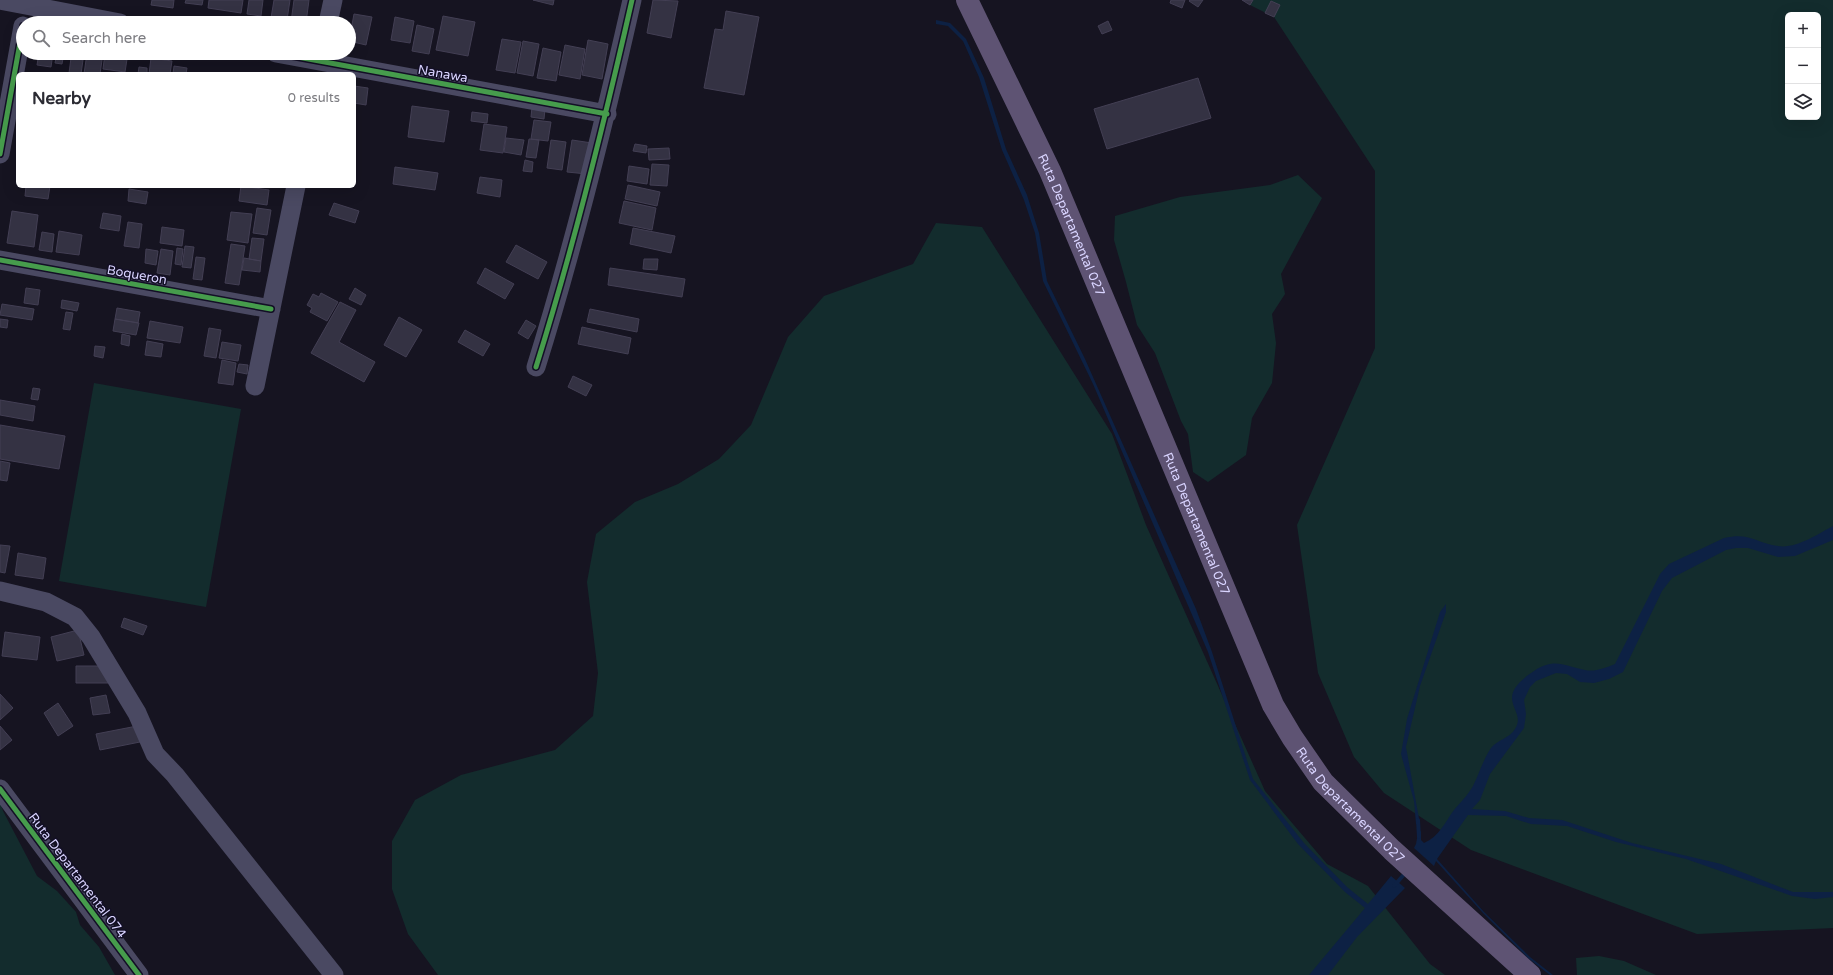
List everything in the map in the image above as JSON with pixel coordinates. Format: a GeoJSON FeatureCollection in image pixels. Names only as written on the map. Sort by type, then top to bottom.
{"type":"FeatureCollection","features":[{"type":"Feature","properties":{"kind":"main road","name":"Ruta Departamental 027"},"geometry":{"type":"LineString","coordinates":[[967,0],[1050,171],[1273,705],[1292,738],[1324,782],[1360,820],[1530,975]]}},
{"type":"Feature","properties":{"kind":"street"},"geometry":{"type":"LineString","coordinates":[[0,0],[26,9],[73,16]]}},
{"type":"Feature","properties":{"kind":"street"},"geometry":{"type":"LineString","coordinates":[[330,16],[333,0]]}},
{"type":"Feature","properties":{"kind":"street"},"geometry":{"type":"LineString","coordinates":[[536,367],[571,252],[607,114],[632,0]]}},
{"type":"Feature","properties":{"kind":"street"},"geometry":{"type":"LineString","coordinates":[[0,154],[17,60]]}},
{"type":"Feature","properties":{"kind":"street","name":"Nanawa"},"geometry":{"type":"LineString","coordinates":[[308,60],[607,114]]}},
{"type":"Feature","properties":{"kind":"street"},"geometry":{"type":"LineString","coordinates":[[255,386],[296,188]]}},
{"type":"Feature","properties":{"kind":"street","name":"Boqueron"},"geometry":{"type":"LineString","coordinates":[[0,260],[271,309]]}},
{"type":"Feature","properties":{"kind":"street"},"geometry":{"type":"LineString","coordinates":[[0,591],[46,602],[75,617],[91,638],[137,713],[155,754],[175,774],[334,975]]}},
{"type":"Feature","properties":{"kind":"street","name":"Ruta Departamental 074"},"geometry":{"type":"LineString","coordinates":[[0,789],[139,975]]}},
{"type":"Feature","properties":{"kind":"green space"},"geometry":{"type":"Polygon","coordinates":[[[1249,0],[1833,0],[1833,928],[1697,934],[1471,850],[1384,793],[1354,757],[1318,673],[1297,525],[1375,348],[1375,171],[1274,17],[1250,5],[1249,0]]]}},
{"type":"Feature","properties":{"kind":"green space"},"geometry":{"type":"Polygon","coordinates":[[[1298,175],[1322,198],[1281,274],[1285,294],[1272,314],[1276,343],[1272,383],[1252,418],[1246,455],[1208,482],[1193,472],[1188,434],[1181,421],[1155,353],[1137,325],[1114,240],[1115,216],[1180,197],[1270,185],[1298,175]]]}},
{"type":"Feature","properties":{"kind":"green space"},"geometry":{"type":"Polygon","coordinates":[[[936,223],[982,227],[1112,434],[1146,525],[1265,791],[1327,864],[1368,886],[1430,964],[1445,975],[438,975],[408,934],[392,889],[392,841],[415,800],[461,775],[555,750],[593,716],[598,673],[587,582],[596,534],[635,502],[678,484],[719,459],[751,425],[788,337],[824,296],[913,264],[936,223]]]}},
{"type":"Feature","properties":{"kind":"green space"},"geometry":{"type":"Polygon","coordinates":[[[94,383],[241,409],[206,607],[59,581],[94,383]]]}},
{"type":"Feature","properties":{"kind":"green space"},"geometry":{"type":"Polygon","coordinates":[[[0,802],[3,811],[37,876],[57,891],[76,912],[80,925],[99,947],[115,975],[0,975],[0,802]]]}},
{"type":"Feature","properties":{"kind":"green space"},"geometry":{"type":"Polygon","coordinates":[[[1599,956],[1624,961],[1656,975],[1577,975],[1576,958],[1599,956]]]}},
{"type":"Feature","properties":{"kind":"water"},"geometry":{"type":"Polygon","coordinates":[[[936,20],[950,23],[966,39],[984,78],[1006,149],[1027,195],[1039,233],[1047,281],[1085,359],[1196,609],[1212,652],[1253,779],[1304,843],[1347,887],[1368,904],[1391,876],[1405,888],[1357,937],[1328,975],[1309,975],[1365,908],[1345,892],[1298,844],[1250,780],[1208,652],[1093,384],[1043,281],[1035,233],[1024,200],[1002,150],[979,77],[963,41],[948,26],[936,24],[936,20]]]}},
{"type":"Feature","properties":{"kind":"water"},"geometry":{"type":"Polygon","coordinates":[[[1833,526],[1833,540],[1795,556],[1778,557],[1748,548],[1736,548],[1726,550],[1672,578],[1662,591],[1623,672],[1609,679],[1594,683],[1580,682],[1567,674],[1556,673],[1536,681],[1530,687],[1524,700],[1526,714],[1524,728],[1490,774],[1480,800],[1472,809],[1505,811],[1529,818],[1562,820],[1632,843],[1721,864],[1793,892],[1833,892],[1833,897],[1815,899],[1792,896],[1686,859],[1616,842],[1567,826],[1531,824],[1506,816],[1468,815],[1437,859],[1484,912],[1530,957],[1553,975],[1550,975],[1529,959],[1483,913],[1436,861],[1434,866],[1414,848],[1418,833],[1421,831],[1421,840],[1424,843],[1438,833],[1471,789],[1491,748],[1513,732],[1518,722],[1512,697],[1514,689],[1521,681],[1534,671],[1548,664],[1554,663],[1585,670],[1596,670],[1615,664],[1660,574],[1669,564],[1724,538],[1740,536],[1770,545],[1785,546],[1807,540],[1833,526]]]}},
{"type":"Feature","properties":{"kind":"water"},"geometry":{"type":"Polygon","coordinates":[[[1446,604],[1446,612],[1420,686],[1406,747],[1420,824],[1416,824],[1414,801],[1401,754],[1407,719],[1440,612],[1446,604]]]}},
{"type":"Feature","properties":{"kind":"building"},"geometry":{"type":"Polygon","coordinates":[[[152,0],[174,0],[173,8],[151,5],[152,0]]]}},
{"type":"Feature","properties":{"kind":"building"},"geometry":{"type":"Polygon","coordinates":[[[186,0],[203,0],[202,5],[185,3],[186,0]]]}},
{"type":"Feature","properties":{"kind":"building"},"geometry":{"type":"Polygon","coordinates":[[[209,0],[243,0],[241,13],[208,8],[209,0]]]}},
{"type":"Feature","properties":{"kind":"building"},"geometry":{"type":"Polygon","coordinates":[[[249,0],[263,0],[261,16],[247,14],[249,0]]]}},
{"type":"Feature","properties":{"kind":"building"},"geometry":{"type":"Polygon","coordinates":[[[274,0],[290,0],[288,16],[271,16],[274,0]]]}},
{"type":"Feature","properties":{"kind":"building"},"geometry":{"type":"Polygon","coordinates":[[[294,0],[309,0],[307,16],[292,16],[294,0]]]}},
{"type":"Feature","properties":{"kind":"building"},"geometry":{"type":"Polygon","coordinates":[[[533,0],[554,0],[553,5],[533,0]]]}},
{"type":"Feature","properties":{"kind":"building"},"geometry":{"type":"Polygon","coordinates":[[[653,0],[678,1],[671,38],[647,33],[653,0]]]}},
{"type":"Feature","properties":{"kind":"building"},"geometry":{"type":"Polygon","coordinates":[[[1171,0],[1185,0],[1182,8],[1170,3],[1171,0]]]}},
{"type":"Feature","properties":{"kind":"building"},"geometry":{"type":"Polygon","coordinates":[[[1203,0],[1198,7],[1189,1],[1203,0]]]}},
{"type":"Feature","properties":{"kind":"building"},"geometry":{"type":"Polygon","coordinates":[[[1242,0],[1253,0],[1250,5],[1242,0]]]}},
{"type":"Feature","properties":{"kind":"building"},"geometry":{"type":"Polygon","coordinates":[[[1271,1],[1280,5],[1274,17],[1265,13],[1271,1]]]}},
{"type":"Feature","properties":{"kind":"building"},"geometry":{"type":"Polygon","coordinates":[[[726,11],[759,17],[744,95],[704,88],[715,29],[723,30],[726,11]]]}},
{"type":"Feature","properties":{"kind":"building"},"geometry":{"type":"Polygon","coordinates":[[[354,14],[372,17],[366,45],[356,43],[356,16],[354,16],[354,14]]]}},
{"type":"Feature","properties":{"kind":"building"},"geometry":{"type":"Polygon","coordinates":[[[443,16],[475,22],[468,56],[436,50],[443,16]]]}},
{"type":"Feature","properties":{"kind":"building"},"geometry":{"type":"Polygon","coordinates":[[[395,17],[414,21],[410,43],[391,40],[395,17]]]}},
{"type":"Feature","properties":{"kind":"building"},"geometry":{"type":"Polygon","coordinates":[[[1108,21],[1112,30],[1102,34],[1098,26],[1108,21]]]}},
{"type":"Feature","properties":{"kind":"building"},"geometry":{"type":"Polygon","coordinates":[[[417,25],[434,29],[429,54],[412,51],[417,25]]]}},
{"type":"Feature","properties":{"kind":"building"},"geometry":{"type":"Polygon","coordinates":[[[502,39],[521,42],[515,73],[496,70],[502,39]]]}},
{"type":"Feature","properties":{"kind":"building"},"geometry":{"type":"Polygon","coordinates":[[[588,40],[608,44],[602,79],[582,75],[588,40]]]}},
{"type":"Feature","properties":{"kind":"building"},"geometry":{"type":"Polygon","coordinates":[[[523,41],[539,44],[533,76],[517,73],[523,41]]]}},
{"type":"Feature","properties":{"kind":"building"},"geometry":{"type":"Polygon","coordinates":[[[565,45],[585,49],[580,79],[559,75],[565,45]]]}},
{"type":"Feature","properties":{"kind":"building"},"geometry":{"type":"Polygon","coordinates":[[[543,48],[561,52],[556,81],[537,78],[543,48]]]}},
{"type":"Feature","properties":{"kind":"building"},"geometry":{"type":"Polygon","coordinates":[[[38,60],[52,60],[51,67],[37,65],[38,60]]]}},
{"type":"Feature","properties":{"kind":"building"},"geometry":{"type":"Polygon","coordinates":[[[56,60],[63,60],[62,64],[55,63],[56,60]]]}},
{"type":"Feature","properties":{"kind":"building"},"geometry":{"type":"Polygon","coordinates":[[[71,60],[83,60],[81,72],[69,72],[71,60]]]}},
{"type":"Feature","properties":{"kind":"building"},"geometry":{"type":"Polygon","coordinates":[[[86,60],[102,60],[100,72],[84,72],[86,60]]]}},
{"type":"Feature","properties":{"kind":"building"},"geometry":{"type":"Polygon","coordinates":[[[104,60],[127,60],[125,72],[103,69],[104,60]]]}},
{"type":"Feature","properties":{"kind":"building"},"geometry":{"type":"Polygon","coordinates":[[[151,60],[172,61],[170,72],[149,72],[151,60]]]}},
{"type":"Feature","properties":{"kind":"building"},"geometry":{"type":"Polygon","coordinates":[[[174,66],[187,68],[186,72],[173,72],[174,66]]]}},
{"type":"Feature","properties":{"kind":"building"},"geometry":{"type":"Polygon","coordinates":[[[139,67],[147,68],[147,72],[138,72],[139,67]]]}},
{"type":"Feature","properties":{"kind":"building"},"geometry":{"type":"Polygon","coordinates":[[[1198,78],[1211,118],[1107,149],[1094,109],[1198,78]]]}},
{"type":"Feature","properties":{"kind":"building"},"geometry":{"type":"Polygon","coordinates":[[[356,86],[368,88],[366,105],[356,103],[356,86]]]}},
{"type":"Feature","properties":{"kind":"building"},"geometry":{"type":"Polygon","coordinates":[[[412,106],[449,111],[444,142],[408,137],[412,106]]]}},
{"type":"Feature","properties":{"kind":"building"},"geometry":{"type":"Polygon","coordinates":[[[532,107],[545,109],[544,119],[531,117],[532,107]]]}},
{"type":"Feature","properties":{"kind":"building"},"geometry":{"type":"Polygon","coordinates":[[[472,112],[488,114],[487,123],[471,121],[472,112]]]}},
{"type":"Feature","properties":{"kind":"building"},"geometry":{"type":"Polygon","coordinates":[[[534,120],[551,122],[548,141],[531,139],[534,120]]]}},
{"type":"Feature","properties":{"kind":"building"},"geometry":{"type":"Polygon","coordinates":[[[484,124],[507,127],[503,153],[480,150],[484,124]]]}},
{"type":"Feature","properties":{"kind":"building"},"geometry":{"type":"Polygon","coordinates":[[[506,138],[524,140],[521,155],[504,152],[506,138]]]}},
{"type":"Feature","properties":{"kind":"building"},"geometry":{"type":"Polygon","coordinates":[[[529,139],[539,140],[536,158],[526,157],[529,139]]]}},
{"type":"Feature","properties":{"kind":"building"},"geometry":{"type":"Polygon","coordinates":[[[551,140],[566,142],[562,170],[547,168],[551,140]]]}},
{"type":"Feature","properties":{"kind":"building"},"geometry":{"type":"Polygon","coordinates":[[[572,140],[592,143],[587,174],[567,172],[572,140]]]}},
{"type":"Feature","properties":{"kind":"building"},"geometry":{"type":"Polygon","coordinates":[[[635,144],[647,146],[646,153],[633,151],[635,144]]]}},
{"type":"Feature","properties":{"kind":"building"},"geometry":{"type":"Polygon","coordinates":[[[669,148],[670,159],[649,160],[648,149],[669,148]]]}},
{"type":"Feature","properties":{"kind":"building"},"geometry":{"type":"Polygon","coordinates":[[[525,160],[533,162],[532,172],[523,171],[525,160]]]}},
{"type":"Feature","properties":{"kind":"building"},"geometry":{"type":"Polygon","coordinates":[[[652,164],[669,165],[667,186],[650,185],[652,164]]]}},
{"type":"Feature","properties":{"kind":"building"},"geometry":{"type":"Polygon","coordinates":[[[629,166],[649,169],[647,184],[627,181],[629,166]]]}},
{"type":"Feature","properties":{"kind":"building"},"geometry":{"type":"Polygon","coordinates":[[[395,167],[438,173],[435,190],[393,184],[395,167]]]}},
{"type":"Feature","properties":{"kind":"building"},"geometry":{"type":"Polygon","coordinates":[[[480,177],[502,180],[500,197],[477,193],[480,177]]]}},
{"type":"Feature","properties":{"kind":"building"},"geometry":{"type":"Polygon","coordinates":[[[628,185],[660,192],[657,206],[625,199],[628,185]]]}},
{"type":"Feature","properties":{"kind":"building"},"geometry":{"type":"Polygon","coordinates":[[[26,188],[50,188],[48,199],[25,196],[26,188]]]}},
{"type":"Feature","properties":{"kind":"building"},"geometry":{"type":"Polygon","coordinates":[[[241,188],[269,190],[267,205],[239,201],[241,188]]]}},
{"type":"Feature","properties":{"kind":"building"},"geometry":{"type":"Polygon","coordinates":[[[129,189],[148,192],[146,204],[128,201],[129,189]]]}},
{"type":"Feature","properties":{"kind":"building"},"geometry":{"type":"Polygon","coordinates":[[[624,201],[656,208],[652,230],[619,223],[624,201]]]}},
{"type":"Feature","properties":{"kind":"building"},"geometry":{"type":"Polygon","coordinates":[[[334,203],[359,211],[355,223],[329,215],[334,203]]]}},
{"type":"Feature","properties":{"kind":"building"},"geometry":{"type":"Polygon","coordinates":[[[257,208],[271,210],[267,235],[253,233],[257,208]]]}},
{"type":"Feature","properties":{"kind":"building"},"geometry":{"type":"Polygon","coordinates":[[[12,211],[38,215],[34,247],[7,243],[12,211]]]}},
{"type":"Feature","properties":{"kind":"building"},"geometry":{"type":"Polygon","coordinates":[[[231,212],[252,214],[248,243],[227,240],[231,212]]]}},
{"type":"Feature","properties":{"kind":"building"},"geometry":{"type":"Polygon","coordinates":[[[103,213],[121,216],[119,231],[100,228],[103,213]]]}},
{"type":"Feature","properties":{"kind":"building"},"geometry":{"type":"Polygon","coordinates":[[[128,222],[142,224],[139,248],[124,246],[128,222]]]}},
{"type":"Feature","properties":{"kind":"building"},"geometry":{"type":"Polygon","coordinates":[[[162,227],[184,230],[182,246],[160,243],[162,227]]]}},
{"type":"Feature","properties":{"kind":"building"},"geometry":{"type":"Polygon","coordinates":[[[633,228],[675,236],[671,253],[630,244],[633,228]]]}},
{"type":"Feature","properties":{"kind":"building"},"geometry":{"type":"Polygon","coordinates":[[[59,231],[82,235],[79,255],[56,252],[59,231]]]}},
{"type":"Feature","properties":{"kind":"building"},"geometry":{"type":"Polygon","coordinates":[[[42,232],[54,234],[52,252],[39,250],[42,232]]]}},
{"type":"Feature","properties":{"kind":"building"},"geometry":{"type":"Polygon","coordinates":[[[252,238],[264,239],[261,261],[249,259],[252,238]]]}},
{"type":"Feature","properties":{"kind":"building"},"geometry":{"type":"Polygon","coordinates":[[[231,244],[245,246],[239,285],[225,283],[231,244]]]}},
{"type":"Feature","properties":{"kind":"building"},"geometry":{"type":"Polygon","coordinates":[[[516,245],[547,262],[538,279],[506,262],[516,245]]]}},
{"type":"Feature","properties":{"kind":"building"},"geometry":{"type":"Polygon","coordinates":[[[185,246],[194,247],[191,268],[182,267],[185,246]]]}},
{"type":"Feature","properties":{"kind":"building"},"geometry":{"type":"Polygon","coordinates":[[[177,248],[183,249],[181,265],[175,264],[177,248]]]}},
{"type":"Feature","properties":{"kind":"building"},"geometry":{"type":"Polygon","coordinates":[[[146,249],[158,251],[156,265],[145,263],[146,249]]]}},
{"type":"Feature","properties":{"kind":"building"},"geometry":{"type":"Polygon","coordinates":[[[161,249],[173,251],[170,275],[157,273],[161,249]]]}},
{"type":"Feature","properties":{"kind":"building"},"geometry":{"type":"Polygon","coordinates":[[[196,257],[205,258],[202,280],[193,279],[196,257]]]}},
{"type":"Feature","properties":{"kind":"building"},"geometry":{"type":"Polygon","coordinates":[[[244,258],[261,261],[260,272],[242,270],[244,258]]]}},
{"type":"Feature","properties":{"kind":"building"},"geometry":{"type":"Polygon","coordinates":[[[644,259],[658,259],[657,270],[643,269],[644,259]]]}},
{"type":"Feature","properties":{"kind":"building"},"geometry":{"type":"Polygon","coordinates":[[[485,268],[514,284],[505,299],[477,283],[485,268]]]}},
{"type":"Feature","properties":{"kind":"building"},"geometry":{"type":"Polygon","coordinates":[[[610,268],[685,279],[682,297],[608,285],[610,268]]]}},
{"type":"Feature","properties":{"kind":"building"},"geometry":{"type":"Polygon","coordinates":[[[26,288],[40,290],[38,305],[24,303],[26,288]]]}},
{"type":"Feature","properties":{"kind":"building"},"geometry":{"type":"Polygon","coordinates":[[[355,288],[366,295],[361,305],[349,299],[355,288]]]}},
{"type":"Feature","properties":{"kind":"building"},"geometry":{"type":"Polygon","coordinates":[[[321,293],[338,302],[327,321],[310,312],[312,308],[307,305],[313,294],[319,297],[321,293]]]}},
{"type":"Feature","properties":{"kind":"building"},"geometry":{"type":"Polygon","coordinates":[[[62,300],[79,303],[77,311],[61,308],[62,300]]]}},
{"type":"Feature","properties":{"kind":"building"},"geometry":{"type":"Polygon","coordinates":[[[340,302],[356,310],[339,342],[375,362],[364,382],[311,353],[340,302]]]}},
{"type":"Feature","properties":{"kind":"building"},"geometry":{"type":"Polygon","coordinates":[[[2,304],[34,309],[32,320],[0,315],[2,304]]]}},
{"type":"Feature","properties":{"kind":"building"},"geometry":{"type":"Polygon","coordinates":[[[117,308],[140,312],[138,323],[115,319],[117,308]]]}},
{"type":"Feature","properties":{"kind":"building"},"geometry":{"type":"Polygon","coordinates":[[[590,309],[639,319],[637,332],[587,322],[590,309]]]}},
{"type":"Feature","properties":{"kind":"building"},"geometry":{"type":"Polygon","coordinates":[[[66,312],[73,313],[70,330],[63,329],[66,312]]]}},
{"type":"Feature","properties":{"kind":"building"},"geometry":{"type":"Polygon","coordinates":[[[399,317],[422,330],[406,357],[384,345],[399,317]]]}},
{"type":"Feature","properties":{"kind":"building"},"geometry":{"type":"Polygon","coordinates":[[[0,319],[8,320],[7,328],[0,327],[0,319]]]}},
{"type":"Feature","properties":{"kind":"building"},"geometry":{"type":"Polygon","coordinates":[[[115,319],[139,323],[136,335],[113,331],[115,319]]]}},
{"type":"Feature","properties":{"kind":"building"},"geometry":{"type":"Polygon","coordinates":[[[526,320],[536,326],[528,339],[518,333],[526,320]]]}},
{"type":"Feature","properties":{"kind":"building"},"geometry":{"type":"Polygon","coordinates":[[[150,321],[183,327],[180,343],[147,338],[150,321]]]}},
{"type":"Feature","properties":{"kind":"building"},"geometry":{"type":"Polygon","coordinates":[[[582,327],[631,338],[628,354],[578,344],[582,327]]]}},
{"type":"Feature","properties":{"kind":"building"},"geometry":{"type":"Polygon","coordinates":[[[209,328],[221,330],[216,358],[204,356],[209,328]]]}},
{"type":"Feature","properties":{"kind":"building"},"geometry":{"type":"Polygon","coordinates":[[[465,330],[490,344],[483,356],[458,342],[465,330]]]}},
{"type":"Feature","properties":{"kind":"building"},"geometry":{"type":"Polygon","coordinates":[[[122,334],[130,336],[129,346],[121,344],[122,334]]]}},
{"type":"Feature","properties":{"kind":"building"},"geometry":{"type":"Polygon","coordinates":[[[147,341],[163,344],[161,357],[145,355],[147,341]]]}},
{"type":"Feature","properties":{"kind":"building"},"geometry":{"type":"Polygon","coordinates":[[[222,342],[241,345],[238,361],[219,358],[222,342]]]}},
{"type":"Feature","properties":{"kind":"building"},"geometry":{"type":"Polygon","coordinates":[[[95,346],[105,347],[103,358],[94,356],[95,346]]]}},
{"type":"Feature","properties":{"kind":"building"},"geometry":{"type":"Polygon","coordinates":[[[222,360],[236,363],[233,385],[218,383],[222,360]]]}},
{"type":"Feature","properties":{"kind":"building"},"geometry":{"type":"Polygon","coordinates":[[[239,364],[248,365],[247,374],[237,372],[239,364]]]}},
{"type":"Feature","properties":{"kind":"building"},"geometry":{"type":"Polygon","coordinates":[[[573,376],[592,385],[586,396],[568,387],[573,376]]]}},
{"type":"Feature","properties":{"kind":"building"},"geometry":{"type":"Polygon","coordinates":[[[33,388],[40,389],[38,400],[31,399],[33,388]]]}},
{"type":"Feature","properties":{"kind":"building"},"geometry":{"type":"Polygon","coordinates":[[[0,400],[35,406],[33,421],[0,415],[0,400]]]}},
{"type":"Feature","properties":{"kind":"building"},"geometry":{"type":"Polygon","coordinates":[[[0,425],[65,436],[59,469],[0,459],[0,425]]]}},
{"type":"Feature","properties":{"kind":"building"},"geometry":{"type":"Polygon","coordinates":[[[0,461],[10,463],[7,481],[0,480],[0,461]]]}},
{"type":"Feature","properties":{"kind":"building"},"geometry":{"type":"Polygon","coordinates":[[[0,545],[10,546],[5,573],[0,572],[0,545]]]}},
{"type":"Feature","properties":{"kind":"building"},"geometry":{"type":"Polygon","coordinates":[[[18,553],[46,558],[43,579],[15,575],[18,553]]]}},
{"type":"Feature","properties":{"kind":"building"},"geometry":{"type":"Polygon","coordinates":[[[124,618],[147,626],[143,635],[121,627],[124,618]]]}},
{"type":"Feature","properties":{"kind":"building"},"geometry":{"type":"Polygon","coordinates":[[[78,630],[84,655],[57,661],[51,637],[78,630]]]}},
{"type":"Feature","properties":{"kind":"building"},"geometry":{"type":"Polygon","coordinates":[[[5,632],[40,637],[37,660],[2,656],[5,632]]]}},
{"type":"Feature","properties":{"kind":"building"},"geometry":{"type":"Polygon","coordinates":[[[76,666],[108,666],[108,683],[76,683],[76,666]]]}},
{"type":"Feature","properties":{"kind":"building"},"geometry":{"type":"Polygon","coordinates":[[[0,694],[13,708],[0,720],[0,694]]]}},
{"type":"Feature","properties":{"kind":"building"},"geometry":{"type":"Polygon","coordinates":[[[106,695],[110,713],[93,715],[90,698],[106,695]]]}},
{"type":"Feature","properties":{"kind":"building"},"geometry":{"type":"Polygon","coordinates":[[[58,703],[73,726],[58,736],[44,713],[58,703]]]}},
{"type":"Feature","properties":{"kind":"building"},"geometry":{"type":"Polygon","coordinates":[[[0,726],[12,740],[0,750],[0,726]]]}},
{"type":"Feature","properties":{"kind":"building"},"geometry":{"type":"Polygon","coordinates":[[[137,726],[140,742],[100,750],[96,734],[137,726]]]}},
{"type":"Feature","properties":{"kind":"waterway"},"geometry":{"type":"LineString","coordinates":[[1418,820],[1419,837]]}},
{"type":"Feature","properties":{"kind":"waterway"},"geometry":{"type":"LineString","coordinates":[[1394,886],[1407,871]]}},
{"type":"Feature","properties":{"kind":"cycle path"},"geometry":{"type":"LineString","coordinates":[[536,367],[588,185],[632,0]]}},
{"type":"Feature","properties":{"kind":"cycle path"},"geometry":{"type":"LineString","coordinates":[[0,154],[17,60]]}},
{"type":"Feature","properties":{"kind":"cycle path"},"geometry":{"type":"LineString","coordinates":[[314,60],[607,114]]}},
{"type":"Feature","properties":{"kind":"cycle path"},"geometry":{"type":"LineString","coordinates":[[0,260],[271,309]]}},
{"type":"Feature","properties":{"kind":"cycle path"},"geometry":{"type":"LineString","coordinates":[[0,789],[139,975]]}}]}
